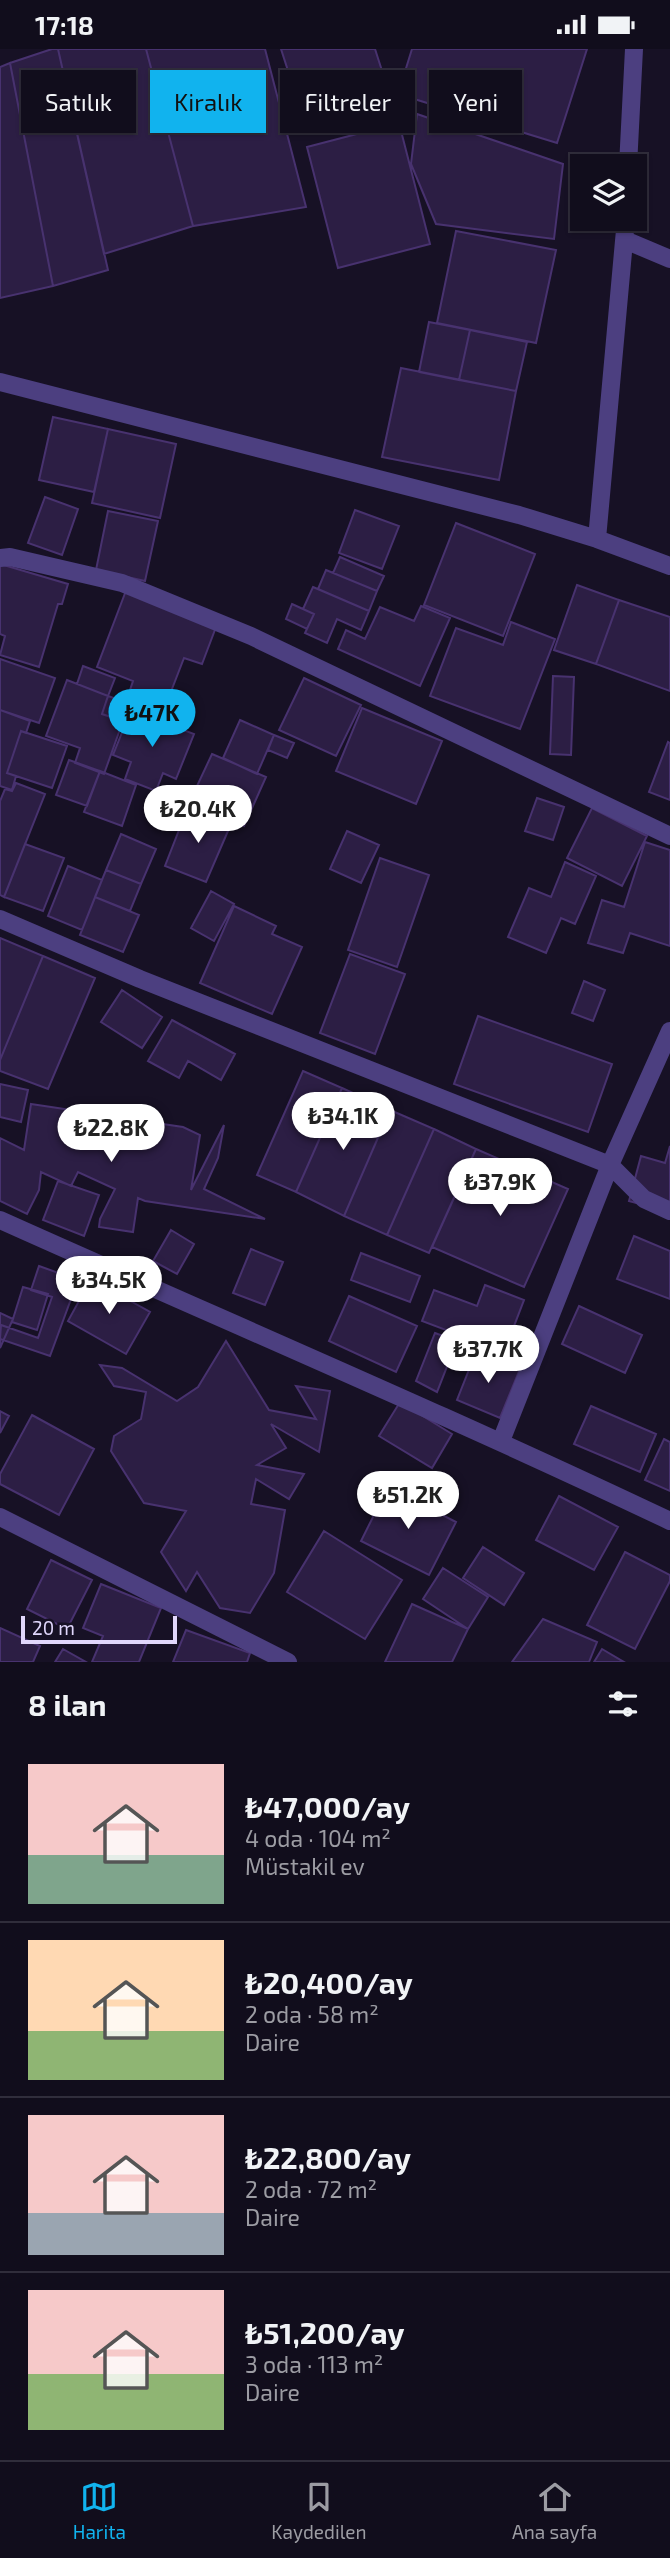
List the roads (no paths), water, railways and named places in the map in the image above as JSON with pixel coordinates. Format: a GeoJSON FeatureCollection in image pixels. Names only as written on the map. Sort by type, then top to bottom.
{"type":"FeatureCollection","features":[{"type":"Feature","properties":{"kind":"street"},"geometry":{"type":"LineString","coordinates":[[629,154],[634,49]]}},
{"type":"Feature","properties":{"kind":"street"},"geometry":{"type":"LineString","coordinates":[[597,539],[625,231]]}},
{"type":"Feature","properties":{"kind":"street"},"geometry":{"type":"LineString","coordinates":[[625,240],[670,259]]}},
{"type":"Feature","properties":{"kind":"street"},"geometry":{"type":"LineString","coordinates":[[0,382],[519,515],[597,539],[670,566]]}},
{"type":"Feature","properties":{"kind":"street"},"geometry":{"type":"LineString","coordinates":[[0,558],[10,557],[122,583],[251,636],[670,836]]}},
{"type":"Feature","properties":{"kind":"street"},"geometry":{"type":"LineString","coordinates":[[0,919],[141,979],[610,1165],[644,1199],[670,1211]]}},
{"type":"Feature","properties":{"kind":"street"},"geometry":{"type":"LineString","coordinates":[[500,1441],[610,1165],[670,1031]]}},
{"type":"Feature","properties":{"kind":"street"},"geometry":{"type":"LineString","coordinates":[[0,1220],[500,1441],[670,1521]]}},
{"type":"Feature","properties":{"kind":"street"},"geometry":{"type":"LineString","coordinates":[[0,1517],[288,1662]]}}]}
